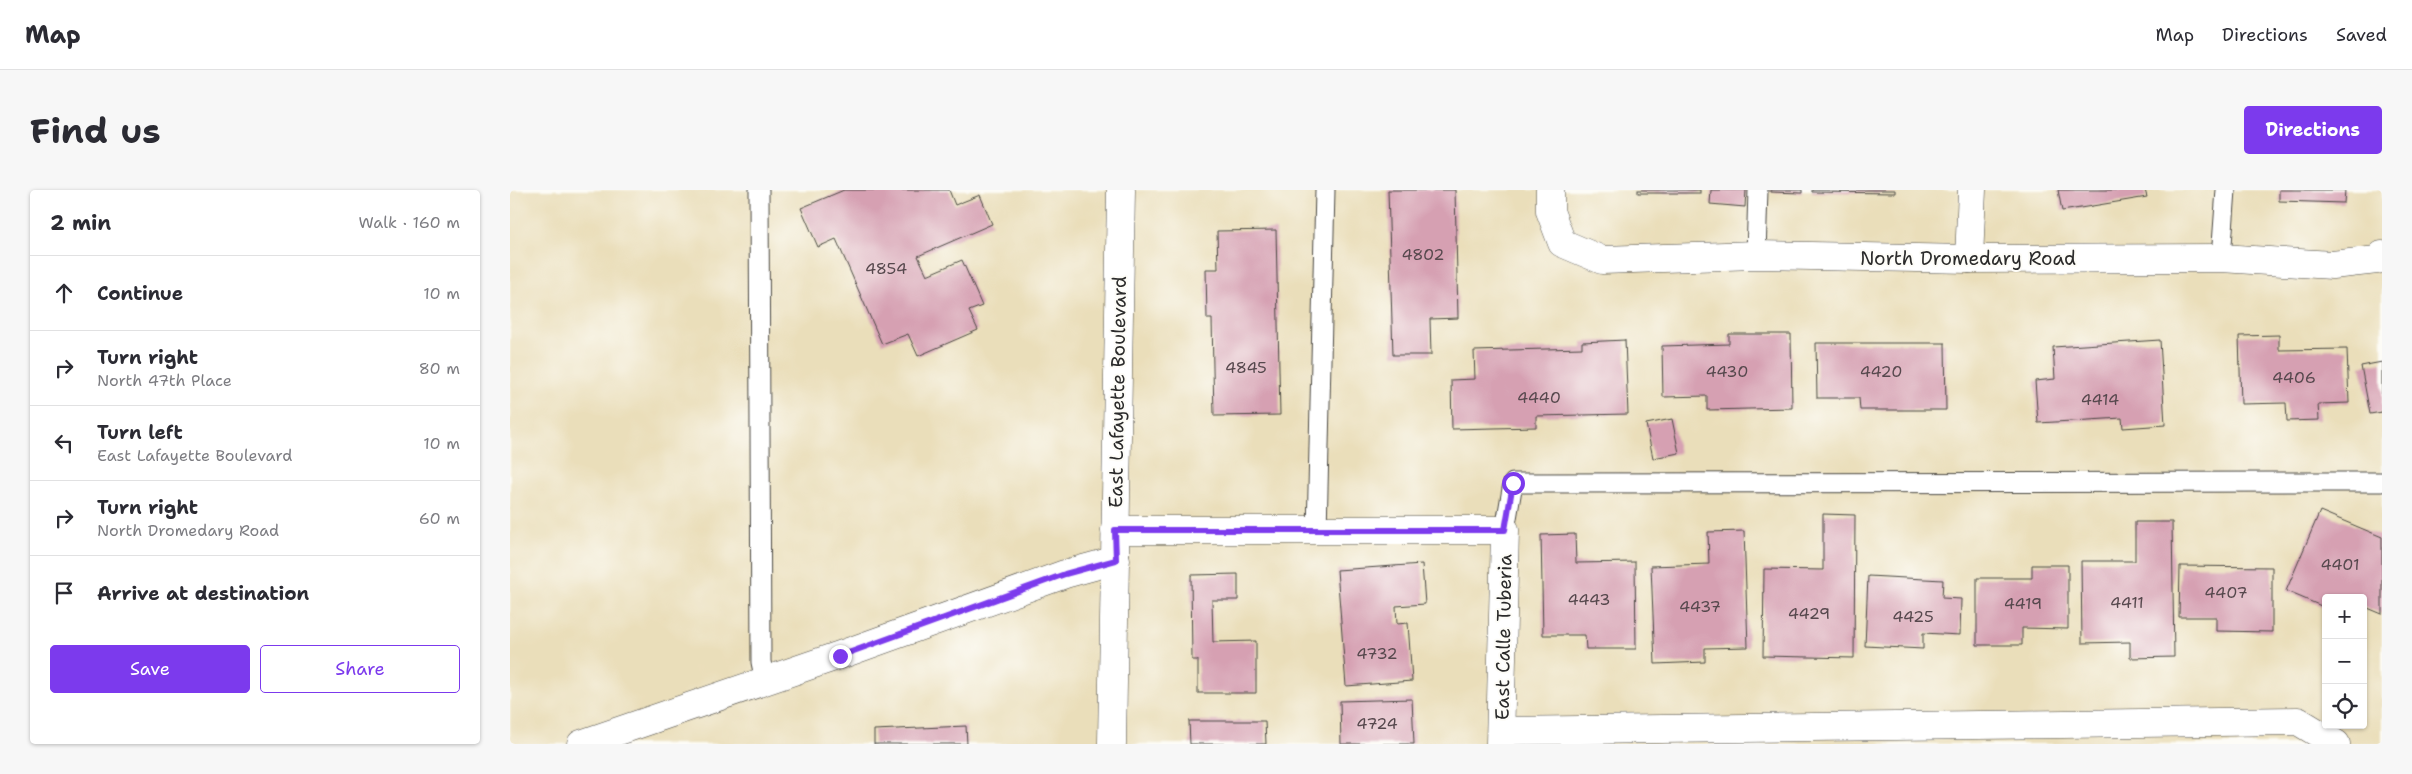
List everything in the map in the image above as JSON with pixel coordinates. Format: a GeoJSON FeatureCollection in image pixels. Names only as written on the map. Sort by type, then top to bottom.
{"type":"FeatureCollection","features":[{"type":"Feature","properties":{"kind":"street","name":"East Lafayette Boulevard"},"geometry":{"type":"LineString","coordinates":[[1112,744],[1121,190]]}},
{"type":"Feature","properties":{"kind":"street","name":"North Dromedary Road"},"geometry":{"type":"LineString","coordinates":[[1550,190],[1550,211],[1562,243],[1602,260],[1756,255],[1969,259],[2221,258],[2332,265],[2379,258]]}},
{"type":"Feature","properties":{"kind":"street"},"geometry":{"type":"LineString","coordinates":[[1969,259],[1972,190]]}},
{"type":"Feature","properties":{"kind":"street"},"geometry":{"type":"LineString","coordinates":[[1115,530],[1317,532],[1505,530]]}},
{"type":"Feature","properties":{"kind":"street","name":"East Calle Tuberia"},"geometry":{"type":"LineString","coordinates":[[1500,737],[1505,530]]}},
{"type":"Feature","properties":{"kind":"street"},"geometry":{"type":"LineString","coordinates":[[581,744],[765,681],[1065,574],[1116,560]]}},
{"type":"Feature","properties":{"kind":"street"},"geometry":{"type":"LineString","coordinates":[[1500,737],[2298,721],[2335,743]]}},
{"type":"Feature","properties":{"kind":"lane"},"geometry":{"type":"LineString","coordinates":[[759,190],[761,662],[765,681]]}},
{"type":"Feature","properties":{"kind":"lane"},"geometry":{"type":"LineString","coordinates":[[1317,532],[1325,190]]}},
{"type":"Feature","properties":{"kind":"lane"},"geometry":{"type":"LineString","coordinates":[[1756,255],[1758,190]]}},
{"type":"Feature","properties":{"kind":"lane"},"geometry":{"type":"LineString","coordinates":[[2221,258],[2226,190]]}},
{"type":"Feature","properties":{"kind":"lane"},"geometry":{"type":"LineString","coordinates":[[1505,530],[1513,483],[2382,482]]}},
{"type":"Feature","properties":{"kind":"building"},"geometry":{"type":"Polygon","coordinates":[[[844,190],[949,190],[955,205],[980,195],[992,224],[918,256],[927,275],[962,260],[982,306],[969,311],[978,330],[918,356],[908,334],[882,344],[836,239],[818,247],[801,208],[844,190]]]}},
{"type":"Feature","properties":{"kind":"building"},"geometry":{"type":"Polygon","coordinates":[[[1388,190],[1455,190],[1458,318],[1430,319],[1431,355],[1393,355],[1388,190]]]}},
{"type":"Feature","properties":{"kind":"building"},"geometry":{"type":"Polygon","coordinates":[[[1638,190],[1700,190],[1700,193],[1638,193],[1638,190]]]}},
{"type":"Feature","properties":{"kind":"building"},"geometry":{"type":"Polygon","coordinates":[[[1711,190],[1746,190],[1745,207],[1710,204],[1711,190]]]}},
{"type":"Feature","properties":{"kind":"building"},"geometry":{"type":"Polygon","coordinates":[[[1771,190],[1802,190],[1802,193],[1771,192],[1771,190]]]}},
{"type":"Feature","properties":{"kind":"building"},"geometry":{"type":"Polygon","coordinates":[[[1812,190],[1895,190],[1895,193],[1812,192],[1812,190]]]}},
{"type":"Feature","properties":{"kind":"building"},"geometry":{"type":"Polygon","coordinates":[[[2058,190],[2145,190],[2147,197],[2062,211],[2058,190]]]}},
{"type":"Feature","properties":{"kind":"building"},"geometry":{"type":"Polygon","coordinates":[[[2279,190],[2345,190],[2344,203],[2279,201],[2279,190]]]}},
{"type":"Feature","properties":{"kind":"building"},"geometry":{"type":"Polygon","coordinates":[[[1276,230],[1280,415],[1214,416],[1212,319],[1207,319],[1206,269],[1218,269],[1217,231],[1276,230]]]}},
{"type":"Feature","properties":{"kind":"building"},"geometry":{"type":"Polygon","coordinates":[[[1729,334],[1791,334],[1792,408],[1707,410],[1707,396],[1663,397],[1662,346],[1729,344],[1729,334]]]}},
{"type":"Feature","properties":{"kind":"building"},"geometry":{"type":"Polygon","coordinates":[[[2279,335],[2279,350],[2347,349],[2349,403],[2318,404],[2319,420],[2287,421],[2286,403],[2241,404],[2239,336],[2279,335]]]}},
{"type":"Feature","properties":{"kind":"building"},"geometry":{"type":"Polygon","coordinates":[[[1625,340],[1628,414],[1536,416],[1536,427],[1452,429],[1451,380],[1475,379],[1474,351],[1582,348],[1582,342],[1625,340]]]}},
{"type":"Feature","properties":{"kind":"building"},"geometry":{"type":"Polygon","coordinates":[[[2160,340],[2165,425],[2123,428],[2122,418],[2038,423],[2035,381],[2055,379],[2053,347],[2160,340]]]}},
{"type":"Feature","properties":{"kind":"building"},"geometry":{"type":"Polygon","coordinates":[[[1816,343],[1945,343],[1946,410],[1860,410],[1859,398],[1817,398],[1816,343]]]}},
{"type":"Feature","properties":{"kind":"building"},"geometry":{"type":"Polygon","coordinates":[[[2382,362],[2382,412],[2370,414],[2361,366],[2382,362]]]}},
{"type":"Feature","properties":{"kind":"building"},"geometry":{"type":"Polygon","coordinates":[[[1672,419],[1679,453],[1653,458],[1646,424],[1672,419]]]}},
{"type":"Feature","properties":{"kind":"building"},"geometry":{"type":"Polygon","coordinates":[[[2320,511],[2382,537],[2382,614],[2367,608],[2367,594],[2322,594],[2322,606],[2286,591],[2320,511]]]}},
{"type":"Feature","properties":{"kind":"building"},"geometry":{"type":"Polygon","coordinates":[[[1823,514],[1855,515],[1854,658],[1763,656],[1764,569],[1823,570],[1823,514]]]}},
{"type":"Feature","properties":{"kind":"building"},"geometry":{"type":"Polygon","coordinates":[[[2135,522],[2172,522],[2174,657],[2130,658],[2130,642],[2082,643],[2081,561],[2135,561],[2135,522]]]}},
{"type":"Feature","properties":{"kind":"building"},"geometry":{"type":"Polygon","coordinates":[[[1744,531],[1748,647],[1705,648],[1705,662],[1655,664],[1651,566],[1709,564],[1708,532],[1744,531]]]}},
{"type":"Feature","properties":{"kind":"building"},"geometry":{"type":"Polygon","coordinates":[[[1575,534],[1576,563],[1635,562],[1636,649],[1586,649],[1585,635],[1543,635],[1541,535],[1575,534]]]}},
{"type":"Feature","properties":{"kind":"building"},"geometry":{"type":"Polygon","coordinates":[[[1422,564],[1425,604],[1396,606],[1397,624],[1408,623],[1412,681],[1346,686],[1337,570],[1422,564]]]}},
{"type":"Feature","properties":{"kind":"building"},"geometry":{"type":"Polygon","coordinates":[[[2032,565],[2068,565],[2068,629],[2022,628],[2022,645],[1977,645],[1977,578],[2032,578],[2032,565]]]}},
{"type":"Feature","properties":{"kind":"building"},"geometry":{"type":"Polygon","coordinates":[[[2180,566],[2272,567],[2272,632],[2216,631],[2216,617],[2179,617],[2180,566]]]}},
{"type":"Feature","properties":{"kind":"building"},"geometry":{"type":"Polygon","coordinates":[[[1238,574],[1238,600],[1212,600],[1213,642],[1256,641],[1256,693],[1198,693],[1198,660],[1192,660],[1191,575],[1238,574]]]}},
{"type":"Feature","properties":{"kind":"building"},"geometry":{"type":"Polygon","coordinates":[[[1868,576],[1943,580],[1942,598],[1961,599],[1960,635],[1923,633],[1923,649],[1865,646],[1868,576]]]}},
{"type":"Feature","properties":{"kind":"building"},"geometry":{"type":"Polygon","coordinates":[[[1412,699],[1414,744],[1341,744],[1340,701],[1412,699]]]}},
{"type":"Feature","properties":{"kind":"building"},"geometry":{"type":"Polygon","coordinates":[[[1189,721],[1265,721],[1266,744],[1190,744],[1189,721]]]}},
{"type":"Feature","properties":{"kind":"building"},"geometry":{"type":"Polygon","coordinates":[[[966,726],[967,744],[874,744],[874,730],[966,726]]]}},
{"type":"Feature","properties":{"kind":"route"},"geometry":{"type":"LineString","coordinates":[[840,656],[1065,574],[1116,560],[1115,530],[1317,532],[1505,530],[1513,483]]}}]}
